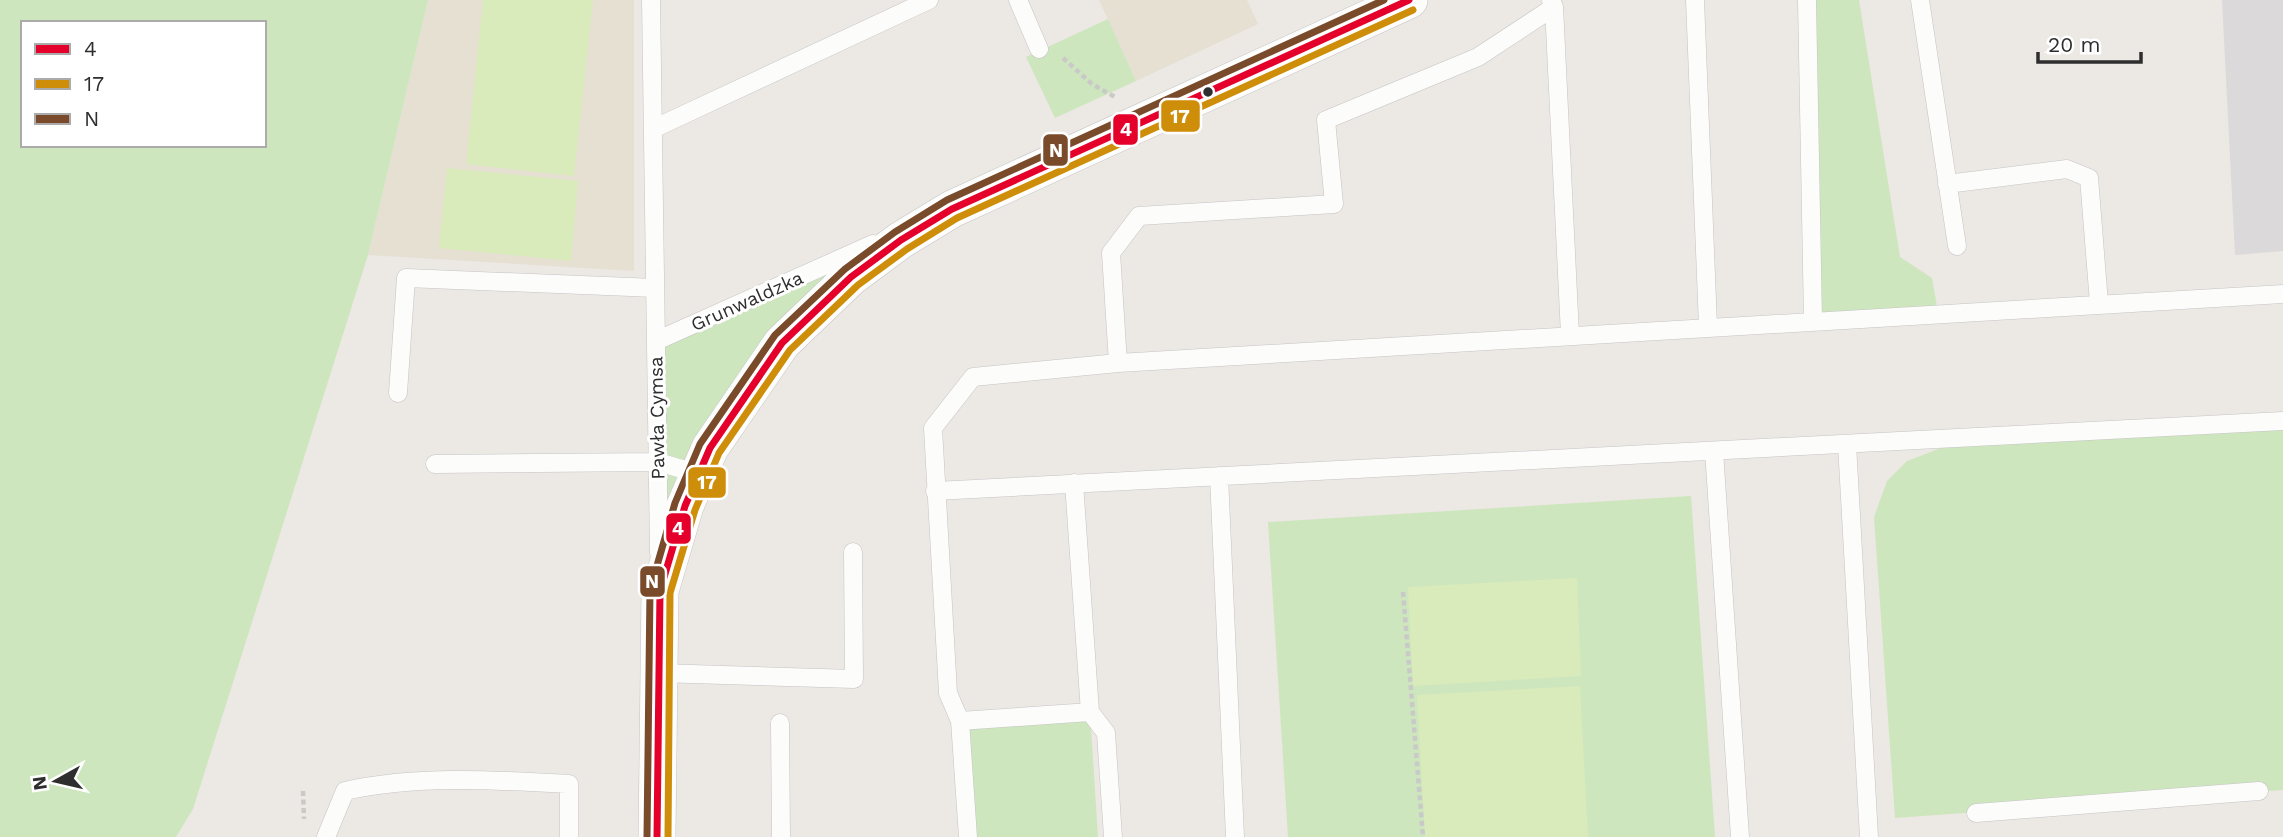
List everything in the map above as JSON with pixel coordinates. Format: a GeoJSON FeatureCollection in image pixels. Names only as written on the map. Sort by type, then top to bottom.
{"type":"FeatureCollection","features":[{"type":"Feature","properties":{"kind":"street","name":"Grunwaldzka"},"geometry":{"type":"LineString","coordinates":[[660,592],[685,506],[710,448],[782,343],[851,277],[952,209],[1409,0]]}},
{"type":"Feature","properties":{"kind":"street","name":"Pawła Cymsa"},"geometry":{"type":"LineString","coordinates":[[657,837],[660,592]]}},
{"type":"Feature","properties":{"kind":"lane","name":"Pawła Cymsa"},"geometry":{"type":"LineString","coordinates":[[651,0],[660,592]]}},
{"type":"Feature","properties":{"kind":"lane"},"geometry":{"type":"LineString","coordinates":[[653,128],[929,0]]}},
{"type":"Feature","properties":{"kind":"lane"},"geometry":{"type":"LineString","coordinates":[[1018,0],[1040,49]]}},
{"type":"Feature","properties":{"kind":"lane"},"geometry":{"type":"LineString","coordinates":[[1695,0],[1708,326]]}},
{"type":"Feature","properties":{"kind":"lane"},"geometry":{"type":"LineString","coordinates":[[1807,0],[1813,320]]}},
{"type":"Feature","properties":{"kind":"lane"},"geometry":{"type":"LineString","coordinates":[[1920,0],[1957,246]]}},
{"type":"Feature","properties":{"kind":"lane"},"geometry":{"type":"LineString","coordinates":[[1553,3],[1570,335]]}},
{"type":"Feature","properties":{"kind":"lane"},"geometry":{"type":"LineString","coordinates":[[1118,363],[1111,253],[1139,216],[1334,204],[1326,120],[1478,57],[1553,3]]}},
{"type":"Feature","properties":{"kind":"lane"},"geometry":{"type":"LineString","coordinates":[[1947,184],[2067,169],[2089,178],[2099,303]]}},
{"type":"Feature","properties":{"kind":"lane","name":"Grunwaldzka"},"geometry":{"type":"LineString","coordinates":[[656,341],[952,209]]}},
{"type":"Feature","properties":{"kind":"lane"},"geometry":{"type":"LineString","coordinates":[[398,393],[406,278],[655,288]]}},
{"type":"Feature","properties":{"kind":"lane"},"geometry":{"type":"LineString","coordinates":[[968,837],[960,721],[948,693],[933,428],[973,377],[1118,363],[2283,294]]}},
{"type":"Feature","properties":{"kind":"lane"},"geometry":{"type":"LineString","coordinates":[[935,491],[2283,421]]}},
{"type":"Feature","properties":{"kind":"lane"},"geometry":{"type":"LineString","coordinates":[[1847,444],[1869,837]]}},
{"type":"Feature","properties":{"kind":"lane"},"geometry":{"type":"LineString","coordinates":[[1714,451],[1741,837]]}},
{"type":"Feature","properties":{"kind":"lane"},"geometry":{"type":"LineString","coordinates":[[435,464],[658,462],[699,474]]}},
{"type":"Feature","properties":{"kind":"lane"},"geometry":{"type":"LineString","coordinates":[[1219,476],[1235,837]]}},
{"type":"Feature","properties":{"kind":"lane"},"geometry":{"type":"LineString","coordinates":[[1074,483],[1090,712],[1106,733],[1113,837]]}},
{"type":"Feature","properties":{"kind":"lane"},"geometry":{"type":"LineString","coordinates":[[659,673],[853,679],[853,552]]}},
{"type":"Feature","properties":{"kind":"lane"},"geometry":{"type":"LineString","coordinates":[[960,721],[1090,712]]}},
{"type":"Feature","properties":{"kind":"lane"},"geometry":{"type":"LineString","coordinates":[[780,723],[781,837]]}},
{"type":"Feature","properties":{"kind":"lane"},"geometry":{"type":"LineString","coordinates":[[326,837],[345,791],[370,785],[536,782],[569,784],[569,837]]}},
{"type":"Feature","properties":{"kind":"lane"},"geometry":{"type":"LineString","coordinates":[[1976,813],[2259,791]]}},
{"type":"Feature","properties":{"kind":"path"},"geometry":{"type":"LineString","coordinates":[[1040,49],[1061,57],[1093,84],[1116,98]]}},
{"type":"Feature","properties":{"kind":"path"},"geometry":{"type":"LineString","coordinates":[[1403,592],[1423,837]]}},
{"type":"Feature","properties":{"kind":"shaded area"},"geometry":{"type":"Polygon","coordinates":[[[428,0],[634,0],[634,271],[368,255],[428,0]]]}},
{"type":"Feature","properties":{"kind":"shaded area"},"geometry":{"type":"Polygon","coordinates":[[[1099,0],[1247,0],[1258,24],[1136,81],[1099,0]]]}},
{"type":"Feature","properties":{"kind":"shaded area"},"geometry":{"type":"Polygon","coordinates":[[[2222,0],[2283,0],[2283,251],[2235,255],[2222,0]]]}},
{"type":"Feature","properties":{"kind":"green space"},"geometry":{"type":"Polygon","coordinates":[[[0,0],[428,0],[368,255],[193,809],[176,837],[0,837],[0,0]]]}},
{"type":"Feature","properties":{"kind":"green space"},"geometry":{"type":"Polygon","coordinates":[[[483,0],[593,0],[574,176],[466,164],[483,0]]]}},
{"type":"Feature","properties":{"kind":"green space"},"geometry":{"type":"Polygon","coordinates":[[[1807,0],[1859,0],[1900,257],[1932,278],[1938,312],[1813,320],[1807,0]]]}},
{"type":"Feature","properties":{"kind":"green space"},"geometry":{"type":"Polygon","coordinates":[[[1108,19],[1136,81],[1055,118],[1026,57],[1108,19]]]}},
{"type":"Feature","properties":{"kind":"green space"},"geometry":{"type":"Polygon","coordinates":[[[447,168],[578,181],[571,261],[439,248],[447,168]]]}},
{"type":"Feature","properties":{"kind":"green space"},"geometry":{"type":"Polygon","coordinates":[[[952,209],[782,343],[660,591],[656,341],[952,209]]]}},
{"type":"Feature","properties":{"kind":"green space"},"geometry":{"type":"Polygon","coordinates":[[[2283,421],[2283,790],[1895,818],[1874,517],[1887,481],[1907,461],[1970,437],[2283,421]]]}},
{"type":"Feature","properties":{"kind":"green space"},"geometry":{"type":"Polygon","coordinates":[[[1691,496],[1715,837],[1288,837],[1268,522],[1691,496]]]}},
{"type":"Feature","properties":{"kind":"green space"},"geometry":{"type":"Polygon","coordinates":[[[1577,578],[1581,676],[1413,686],[1408,587],[1577,578]]]}},
{"type":"Feature","properties":{"kind":"green space"},"geometry":{"type":"Polygon","coordinates":[[[1580,686],[1588,837],[1425,837],[1417,695],[1580,686]]]}},
{"type":"Feature","properties":{"kind":"green space"},"geometry":{"type":"Polygon","coordinates":[[[1090,712],[1098,837],[968,837],[960,721],[1090,712]]]}},
{"type":"Feature","properties":{"kind":"transit line","name":"N"},"geometry":{"type":"LineString","coordinates":[[647,837],[650,590],[675,503],[700,444],[775,335],[845,269],[895,232],[947,200],[1384,0]]}},
{"type":"Feature","properties":{"kind":"transit line","name":"4"},"geometry":{"type":"LineString","coordinates":[[657,837],[660,591],[685,506],[710,448],[782,343],[851,277],[901,240],[952,209],[1409,0]]}},
{"type":"Feature","properties":{"kind":"transit line","name":"17"},"geometry":{"type":"LineString","coordinates":[[668,837],[670,593],[695,510],[719,453],[790,350],[858,285],[907,249],[957,218],[1413,10]]}}]}
